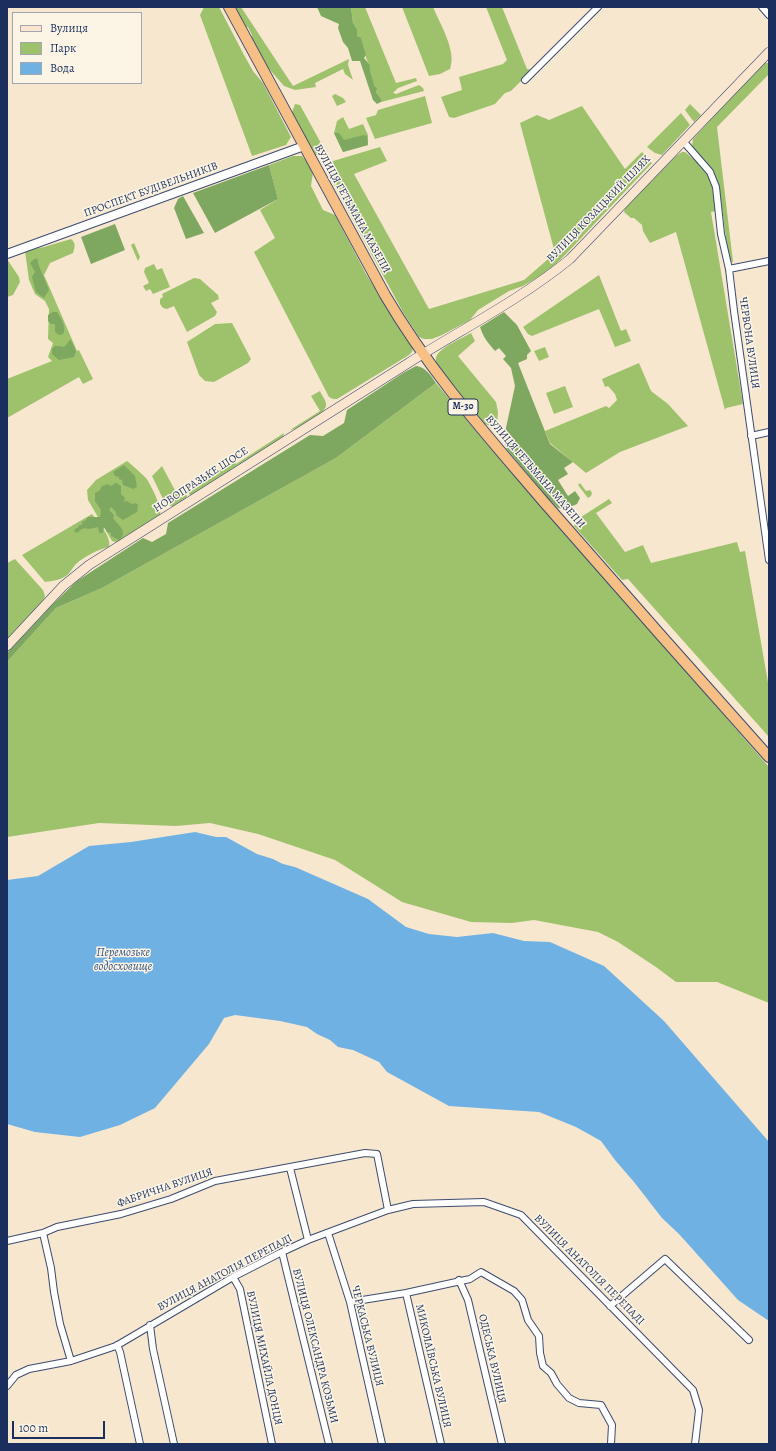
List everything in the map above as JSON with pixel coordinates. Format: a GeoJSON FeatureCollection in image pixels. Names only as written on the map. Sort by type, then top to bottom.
{"type":"FeatureCollection","features":[{"type":"Feature","properties":{"kind":"highway","name":"ВУЛИЦЯ ГЕТЬМАНА МАЗЕПИ"},"geometry":{"type":"LineString","coordinates":[[229,7],[389,301],[422,354],[459,402],[497,447],[769,757]]}},
{"type":"Feature","properties":{"kind":"main road","name":"ВУЛИЦЯ КОЗАЦЬКИЙ ШЛЯХ"},"geometry":{"type":"LineString","coordinates":[[422,354],[507,304],[556,271],[570,259],[767,56]]}},
{"type":"Feature","properties":{"kind":"main road","name":"НОВОПРАЗЬКЕ ШОСЕ"},"geometry":{"type":"LineString","coordinates":[[7,646],[63,586],[89,565],[422,354]]}},
{"type":"Feature","properties":{"kind":"street"},"geometry":{"type":"LineString","coordinates":[[525,80],[598,7]]}},
{"type":"Feature","properties":{"kind":"street"},"geometry":{"type":"LineString","coordinates":[[762,7],[769,15]]}},
{"type":"Feature","properties":{"kind":"street","name":"ЧЕРВОНА ВУЛИЦЯ"},"geometry":{"type":"LineString","coordinates":[[683,141],[707,169],[715,183],[721,234],[729,269],[769,560]]}},
{"type":"Feature","properties":{"kind":"street","name":"ПРОСПЕКТ БУДІВЕЛЬНИКІВ"},"geometry":{"type":"LineString","coordinates":[[7,254],[304,146]]}},
{"type":"Feature","properties":{"kind":"street"},"geometry":{"type":"LineString","coordinates":[[729,269],[769,261]]}},
{"type":"Feature","properties":{"kind":"street"},"geometry":{"type":"LineString","coordinates":[[751,436],[769,432]]}},
{"type":"Feature","properties":{"kind":"street","name":"ФАБРИЧНА ВУЛИЦЯ"},"geometry":{"type":"LineString","coordinates":[[7,1241],[43,1233],[57,1227],[128,1212],[171,1199],[215,1181],[366,1153],[377,1154],[388,1210]]}},
{"type":"Feature","properties":{"kind":"street"},"geometry":{"type":"LineString","coordinates":[[290,1168],[308,1240]]}},
{"type":"Feature","properties":{"kind":"street","name":"ВУЛИЦЯ АНАТОЛІЯ ПЕРЕПАДІ"},"geometry":{"type":"LineString","coordinates":[[7,1386],[16,1375],[29,1369],[71,1361],[117,1345],[233,1277],[308,1240],[388,1210],[413,1204],[484,1202],[521,1215],[693,1390],[699,1410],[695,1444]]}},
{"type":"Feature","properties":{"kind":"street"},"geometry":{"type":"LineString","coordinates":[[43,1233],[51,1268],[60,1324],[71,1361]]}},
{"type":"Feature","properties":{"kind":"street","name":"ЧЕРКАСЬКА ВУЛИЦЯ"},"geometry":{"type":"LineString","coordinates":[[328,1233],[350,1302],[382,1444]]}},
{"type":"Feature","properties":{"kind":"street","name":"ВУЛИЦЯ ОЛЕКСАНДРА КОЗЬМИ"},"geometry":{"type":"LineString","coordinates":[[282,1252],[329,1444]]}},
{"type":"Feature","properties":{"kind":"street"},"geometry":{"type":"LineString","coordinates":[[610,1306],[665,1259],[749,1340]]}},
{"type":"Feature","properties":{"kind":"street"},"geometry":{"type":"LineString","coordinates":[[350,1302],[406,1293],[459,1280],[470,1279],[481,1272],[514,1291],[522,1300],[528,1320],[539,1336],[540,1353],[543,1366],[551,1373],[557,1384],[569,1398],[579,1403],[601,1405],[612,1425],[611,1444]]}},
{"type":"Feature","properties":{"kind":"street","name":"ВУЛИЦЯ МИХАЙЛА ДОНЦЯ"},"geometry":{"type":"LineString","coordinates":[[233,1277],[240,1289],[272,1444]]}},
{"type":"Feature","properties":{"kind":"street","name":"ОДЕСЬКА ВУЛИЦЯ"},"geometry":{"type":"LineString","coordinates":[[459,1280],[468,1300],[502,1444]]}},
{"type":"Feature","properties":{"kind":"street","name":"МИКОЛАЇВСЬКА ВУЛИЦЯ"},"geometry":{"type":"LineString","coordinates":[[406,1293],[441,1444]]}},
{"type":"Feature","properties":{"kind":"street"},"geometry":{"type":"LineString","coordinates":[[150,1325],[153,1349],[174,1444]]}},
{"type":"Feature","properties":{"kind":"street"},"geometry":{"type":"LineString","coordinates":[[117,1345],[120,1352],[140,1444]]}},
{"type":"Feature","properties":{"kind":"green space"},"geometry":{"type":"Polygon","coordinates":[[[204,7],[219,7],[253,71],[263,83],[291,137],[286,145],[252,156],[200,15],[204,7]]]}},
{"type":"Feature","properties":{"kind":"green space"},"geometry":{"type":"Polygon","coordinates":[[[233,7],[241,7],[293,86],[349,59],[348,65],[353,80],[345,74],[343,69],[315,83],[316,87],[295,90],[284,86],[264,63],[251,42],[252,35],[248,27],[243,26],[233,7]]]}},
{"type":"Feature","properties":{"kind":"green space"},"geometry":{"type":"Polygon","coordinates":[[[317,7],[351,7],[353,23],[357,29],[357,36],[361,38],[366,55],[364,58],[370,65],[374,86],[377,88],[376,92],[381,99],[381,102],[377,104],[373,100],[360,61],[352,61],[348,48],[343,42],[338,28],[339,24],[321,16],[317,7]]]}},
{"type":"Feature","properties":{"kind":"green space"},"geometry":{"type":"Polygon","coordinates":[[[351,7],[365,7],[396,83],[416,78],[417,81],[398,88],[393,93],[396,94],[419,85],[424,91],[381,102],[381,99],[372,83],[370,65],[366,58],[362,42],[357,36],[357,29],[353,23],[351,7]]]}},
{"type":"Feature","properties":{"kind":"green space"},"geometry":{"type":"Polygon","coordinates":[[[402,7],[433,7],[450,46],[452,62],[450,69],[440,74],[429,76],[402,7]]]}},
{"type":"Feature","properties":{"kind":"green space"},"geometry":{"type":"Polygon","coordinates":[[[486,7],[502,7],[527,69],[532,70],[511,91],[505,93],[495,104],[454,118],[449,117],[441,97],[462,90],[459,77],[503,64],[507,60],[486,7]]]}},
{"type":"Feature","properties":{"kind":"green space"},"geometry":{"type":"Polygon","coordinates":[[[763,63],[769,63],[769,74],[717,127],[733,262],[729,261],[719,185],[710,168],[692,146],[693,139],[763,63]]]}},
{"type":"Feature","properties":{"kind":"green space"},"geometry":{"type":"Polygon","coordinates":[[[335,94],[343,98],[346,102],[337,106],[332,96],[335,94]]]}},
{"type":"Feature","properties":{"kind":"green space"},"geometry":{"type":"Polygon","coordinates":[[[425,96],[432,123],[375,139],[366,118],[376,115],[378,110],[425,96]]]}},
{"type":"Feature","properties":{"kind":"green space"},"geometry":{"type":"Polygon","coordinates":[[[295,104],[300,105],[322,145],[323,151],[321,155],[314,155],[291,115],[295,104]]]}},
{"type":"Feature","properties":{"kind":"green space"},"geometry":{"type":"Polygon","coordinates":[[[690,104],[701,115],[694,122],[685,110],[690,104]]]}},
{"type":"Feature","properties":{"kind":"green space"},"geometry":{"type":"Polygon","coordinates":[[[582,106],[625,169],[642,152],[652,163],[547,272],[523,286],[509,291],[478,310],[470,320],[442,335],[432,339],[424,339],[419,337],[404,314],[327,172],[328,165],[333,161],[380,147],[387,161],[354,174],[429,309],[524,280],[555,253],[520,123],[537,115],[549,120],[582,106]]]}},
{"type":"Feature","properties":{"kind":"green space"},"geometry":{"type":"Polygon","coordinates":[[[681,113],[690,125],[662,155],[655,153],[647,147],[681,113]]]}},
{"type":"Feature","properties":{"kind":"green space"},"geometry":{"type":"Polygon","coordinates":[[[343,117],[349,129],[363,124],[368,135],[368,145],[343,152],[334,133],[337,121],[343,117]]]}},
{"type":"Feature","properties":{"kind":"green space"},"geometry":{"type":"Polygon","coordinates":[[[334,133],[339,133],[344,140],[364,135],[367,136],[368,145],[343,152],[334,133]]]}},
{"type":"Feature","properties":{"kind":"green space"},"geometry":{"type":"Polygon","coordinates":[[[682,152],[685,152],[702,166],[711,180],[716,211],[711,212],[743,404],[726,408],[725,410],[676,232],[650,243],[643,231],[642,225],[624,212],[625,208],[676,156],[682,152]]]}},
{"type":"Feature","properties":{"kind":"green space"},"geometry":{"type":"Polygon","coordinates":[[[293,156],[302,156],[308,163],[313,172],[311,186],[323,210],[335,215],[366,274],[413,348],[409,355],[337,399],[329,397],[254,252],[275,238],[260,210],[278,199],[269,165],[293,156]]]}},
{"type":"Feature","properties":{"kind":"green space"},"geometry":{"type":"Polygon","coordinates":[[[269,165],[278,199],[215,233],[193,193],[269,165]]]}},
{"type":"Feature","properties":{"kind":"green space"},"geometry":{"type":"Polygon","coordinates":[[[183,196],[204,233],[186,239],[174,208],[178,199],[183,196]]]}},
{"type":"Feature","properties":{"kind":"green space"},"geometry":{"type":"Polygon","coordinates":[[[115,224],[125,250],[91,264],[81,237],[115,224]]]}},
{"type":"Feature","properties":{"kind":"green space"},"geometry":{"type":"Polygon","coordinates":[[[71,239],[75,245],[73,253],[50,263],[44,275],[77,351],[79,350],[93,379],[83,384],[79,377],[7,418],[7,379],[52,361],[48,357],[53,343],[48,339],[49,309],[45,301],[35,294],[29,280],[25,251],[71,239]]]}},
{"type":"Feature","properties":{"kind":"green space"},"geometry":{"type":"Polygon","coordinates":[[[134,243],[140,257],[138,261],[131,245],[134,243]]]}},
{"type":"Feature","properties":{"kind":"green space"},"geometry":{"type":"Polygon","coordinates":[[[37,258],[49,290],[44,298],[36,292],[32,277],[35,272],[30,263],[37,258]]]}},
{"type":"Feature","properties":{"kind":"green space"},"geometry":{"type":"Polygon","coordinates":[[[7,259],[19,277],[20,282],[13,295],[7,297],[7,259]]]}},
{"type":"Feature","properties":{"kind":"green space"},"geometry":{"type":"Polygon","coordinates":[[[154,264],[157,270],[162,268],[170,287],[153,294],[150,289],[146,291],[143,286],[149,283],[144,272],[145,268],[154,264]]]}},
{"type":"Feature","properties":{"kind":"green space"},"geometry":{"type":"Polygon","coordinates":[[[599,275],[621,331],[626,329],[631,341],[615,347],[599,309],[532,336],[528,334],[523,327],[599,275]]]}},
{"type":"Feature","properties":{"kind":"green space"},"geometry":{"type":"Polygon","coordinates":[[[194,278],[200,279],[218,295],[219,299],[211,303],[217,312],[215,316],[187,332],[174,306],[167,309],[163,308],[160,304],[160,299],[163,297],[162,294],[194,278]]]}},
{"type":"Feature","properties":{"kind":"green space"},"geometry":{"type":"Polygon","coordinates":[[[53,312],[57,312],[62,320],[64,326],[63,334],[59,335],[55,332],[55,324],[51,324],[48,321],[48,315],[53,312]]]}},
{"type":"Feature","properties":{"kind":"green space"},"geometry":{"type":"Polygon","coordinates":[[[504,312],[517,325],[531,351],[527,355],[527,359],[518,363],[550,444],[573,462],[564,468],[568,474],[558,480],[568,496],[575,491],[580,498],[577,504],[566,509],[558,508],[545,495],[506,448],[504,437],[515,386],[511,368],[503,359],[506,356],[499,348],[495,351],[486,340],[480,327],[504,312]]]}},
{"type":"Feature","properties":{"kind":"green space"},"geometry":{"type":"Polygon","coordinates":[[[232,323],[251,359],[248,363],[214,382],[205,381],[199,375],[187,342],[215,324],[232,323]]]}},
{"type":"Feature","properties":{"kind":"green space"},"geometry":{"type":"Polygon","coordinates":[[[471,333],[475,341],[458,356],[496,402],[498,412],[497,425],[493,427],[485,424],[436,362],[437,355],[443,349],[471,333]]]}},
{"type":"Feature","properties":{"kind":"green space"},"geometry":{"type":"Polygon","coordinates":[[[70,340],[76,351],[74,357],[59,360],[52,354],[52,349],[55,346],[64,347],[70,340]]]}},
{"type":"Feature","properties":{"kind":"green space"},"geometry":{"type":"Polygon","coordinates":[[[545,347],[549,357],[539,361],[534,351],[545,347]]]}},
{"type":"Feature","properties":{"kind":"green space"},"geometry":{"type":"Polygon","coordinates":[[[639,363],[651,391],[668,404],[688,426],[620,452],[586,473],[550,443],[545,431],[606,406],[609,408],[617,400],[615,394],[608,386],[605,387],[602,379],[639,363]]]}},
{"type":"Feature","properties":{"kind":"green space"},"geometry":{"type":"Polygon","coordinates":[[[416,366],[422,368],[430,374],[436,383],[336,458],[102,588],[56,608],[7,662],[7,653],[77,581],[143,538],[152,542],[166,534],[168,523],[310,435],[323,436],[344,423],[347,410],[416,366]]]}},
{"type":"Feature","properties":{"kind":"green space"},"geometry":{"type":"Polygon","coordinates":[[[436,383],[491,449],[769,767],[769,1003],[717,982],[676,982],[618,942],[598,932],[534,920],[512,923],[471,922],[402,902],[335,860],[258,834],[210,823],[176,826],[99,823],[7,837],[7,662],[56,608],[102,588],[336,458],[436,383]]]}},
{"type":"Feature","properties":{"kind":"green space"},"geometry":{"type":"Polygon","coordinates":[[[565,386],[573,407],[554,414],[546,393],[565,386]]]}},
{"type":"Feature","properties":{"kind":"green space"},"geometry":{"type":"Polygon","coordinates":[[[320,391],[326,402],[324,410],[311,421],[290,430],[320,411],[311,396],[320,391]]]}},
{"type":"Feature","properties":{"kind":"green space"},"geometry":{"type":"Polygon","coordinates":[[[284,433],[283,438],[191,496],[187,491],[234,460],[236,464],[284,433]]]}},
{"type":"Feature","properties":{"kind":"green space"},"geometry":{"type":"Polygon","coordinates":[[[127,461],[146,478],[151,486],[160,508],[160,516],[119,543],[112,541],[88,500],[87,490],[96,480],[127,461]]]}},
{"type":"Feature","properties":{"kind":"green space"},"geometry":{"type":"Polygon","coordinates":[[[124,465],[135,476],[137,487],[133,489],[123,485],[122,480],[115,476],[113,472],[124,465]]]}},
{"type":"Feature","properties":{"kind":"green space"},"geometry":{"type":"Polygon","coordinates":[[[162,466],[178,496],[185,492],[187,496],[186,499],[173,507],[164,501],[152,476],[162,466]]]}},
{"type":"Feature","properties":{"kind":"green space"},"geometry":{"type":"Polygon","coordinates":[[[115,482],[121,486],[121,494],[125,498],[124,502],[127,501],[138,505],[137,512],[123,520],[116,515],[116,512],[111,507],[109,510],[114,515],[113,518],[123,531],[122,537],[119,540],[111,536],[111,533],[107,532],[104,527],[103,533],[99,533],[98,527],[89,529],[84,528],[77,533],[74,531],[79,525],[82,525],[82,522],[88,517],[100,517],[101,510],[95,501],[95,493],[99,491],[102,486],[108,484],[110,486],[115,484],[115,482]]]}},
{"type":"Feature","properties":{"kind":"green space"},"geometry":{"type":"Polygon","coordinates":[[[580,483],[586,491],[590,490],[592,493],[591,496],[588,498],[578,485],[580,483]]]}},
{"type":"Feature","properties":{"kind":"green space"},"geometry":{"type":"Polygon","coordinates":[[[609,499],[612,503],[596,513],[625,552],[643,545],[651,563],[737,542],[740,552],[745,551],[769,688],[769,737],[628,579],[622,580],[574,526],[578,519],[609,499]]]}},
{"type":"Feature","properties":{"kind":"green space"},"geometry":{"type":"Polygon","coordinates":[[[92,514],[107,534],[109,547],[83,558],[66,576],[45,582],[22,555],[92,514]]]}},
{"type":"Feature","properties":{"kind":"green space"},"geometry":{"type":"Polygon","coordinates":[[[15,559],[43,590],[45,596],[43,601],[7,640],[7,563],[15,559]]]}},
{"type":"Feature","properties":{"kind":"water","name":"Перемозьке водосховище"},"geometry":{"type":"Polygon","coordinates":[[[195,832],[216,837],[226,837],[257,854],[295,867],[368,899],[406,927],[429,934],[457,937],[493,933],[524,941],[550,942],[604,966],[664,1021],[769,1142],[769,1321],[738,1300],[679,1234],[662,1218],[601,1141],[576,1127],[539,1112],[449,1106],[387,1072],[379,1062],[353,1050],[338,1047],[330,1040],[307,1027],[280,1021],[235,1015],[224,1018],[209,1044],[155,1108],[120,1125],[80,1137],[35,1132],[7,1124],[7,880],[38,876],[89,846],[131,842],[195,832]]]}}]}
